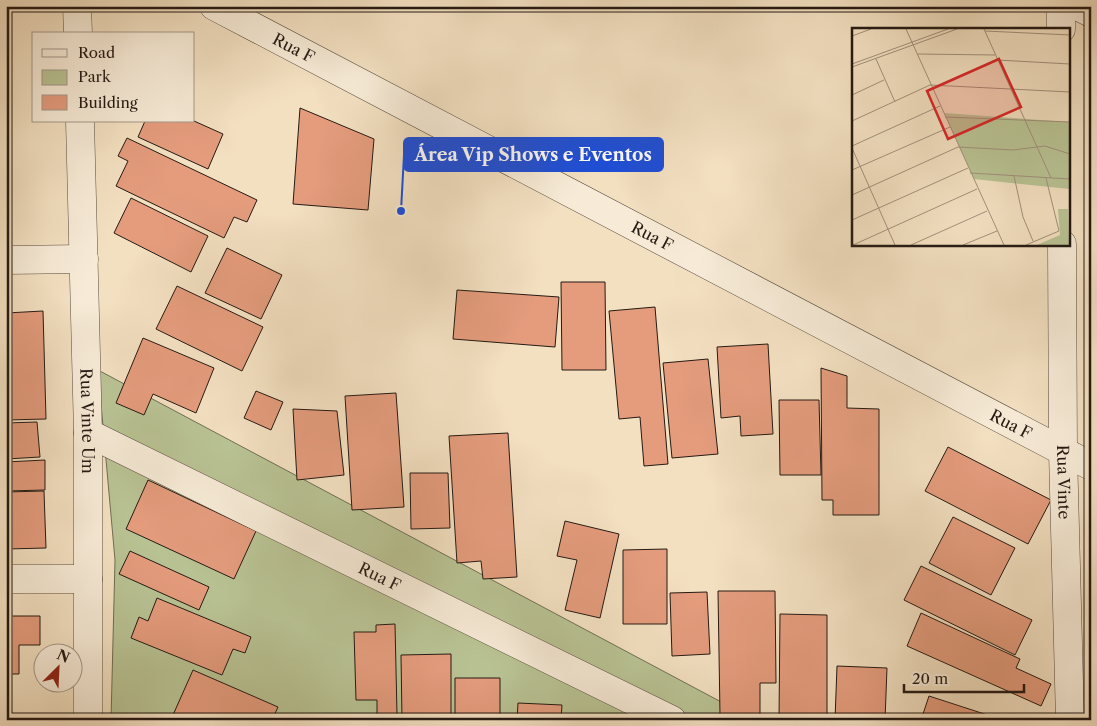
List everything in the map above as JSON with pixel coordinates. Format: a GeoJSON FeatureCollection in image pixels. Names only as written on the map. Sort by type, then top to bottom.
{"type":"FeatureCollection","features":[{"type":"Feature","properties":{"kind":"street"},"geometry":{"type":"LineString","coordinates":[[78,6],[78,32]]}},
{"type":"Feature","properties":{"kind":"street","name":"Rua F"},"geometry":{"type":"LineString","coordinates":[[214,6],[1091,466]]}},
{"type":"Feature","properties":{"kind":"street"},"geometry":{"type":"LineString","coordinates":[[1061,6],[1061,28]]}},
{"type":"Feature","properties":{"kind":"street"},"geometry":{"type":"LineString","coordinates":[[1077,6],[1091,13]]}},
{"type":"Feature","properties":{"kind":"street","name":"Rua Vinte Um"},"geometry":{"type":"LineString","coordinates":[[80,122],[88,433],[88,720]]}},
{"type":"Feature","properties":{"kind":"street","name":"Rua Vinte"},"geometry":{"type":"LineString","coordinates":[[1062,245],[1063,452],[1070,720]]}},
{"type":"Feature","properties":{"kind":"street"},"geometry":{"type":"LineString","coordinates":[[6,260],[84,259]]}},
{"type":"Feature","properties":{"kind":"street","name":"Rua F"},"geometry":{"type":"LineString","coordinates":[[88,433],[672,720]]}},
{"type":"Feature","properties":{"kind":"street"},"geometry":{"type":"LineString","coordinates":[[6,579],[88,579]]}},
{"type":"Feature","properties":{"kind":"green space"},"geometry":{"type":"Polygon","coordinates":[[[98,370],[755,720],[111,720],[115,560],[98,370]]]}},
{"type":"Feature","properties":{"kind":"building"},"geometry":{"type":"Polygon","coordinates":[[[300,108],[374,139],[368,210],[293,204],[300,108]]]}},
{"type":"Feature","properties":{"kind":"building"},"geometry":{"type":"Polygon","coordinates":[[[195,121],[223,134],[208,169],[138,137],[145,122],[195,121]]]}},
{"type":"Feature","properties":{"kind":"building"},"geometry":{"type":"Polygon","coordinates":[[[127,138],[257,200],[247,222],[234,217],[224,238],[116,186],[128,161],[118,156],[127,138]]]}},
{"type":"Feature","properties":{"kind":"building"},"geometry":{"type":"Polygon","coordinates":[[[131,198],[208,236],[191,272],[114,233],[131,198]]]}},
{"type":"Feature","properties":{"kind":"building"},"geometry":{"type":"Polygon","coordinates":[[[227,248],[282,275],[261,319],[205,293],[227,248]]]}},
{"type":"Feature","properties":{"kind":"building"},"geometry":{"type":"Polygon","coordinates":[[[561,282],[605,282],[606,370],[562,370],[561,282]]]}},
{"type":"Feature","properties":{"kind":"building"},"geometry":{"type":"Polygon","coordinates":[[[177,286],[263,327],[242,371],[156,329],[177,286]]]}},
{"type":"Feature","properties":{"kind":"building"},"geometry":{"type":"Polygon","coordinates":[[[457,290],[559,297],[555,347],[453,339],[457,290]]]}},
{"type":"Feature","properties":{"kind":"building"},"geometry":{"type":"Polygon","coordinates":[[[655,307],[668,464],[644,466],[640,417],[619,419],[609,311],[655,307]]]}},
{"type":"Feature","properties":{"kind":"building"},"geometry":{"type":"Polygon","coordinates":[[[43,311],[46,419],[6,420],[6,313],[43,311]]]}},
{"type":"Feature","properties":{"kind":"building"},"geometry":{"type":"Polygon","coordinates":[[[143,338],[214,368],[196,413],[153,394],[144,415],[116,403],[143,338]]]}},
{"type":"Feature","properties":{"kind":"building"},"geometry":{"type":"Polygon","coordinates":[[[768,344],[773,434],[741,436],[740,416],[721,418],[717,347],[768,344]]]}},
{"type":"Feature","properties":{"kind":"building"},"geometry":{"type":"Polygon","coordinates":[[[708,359],[718,454],[672,458],[663,363],[708,359]]]}},
{"type":"Feature","properties":{"kind":"building"},"geometry":{"type":"Polygon","coordinates":[[[821,368],[847,376],[847,408],[879,409],[879,515],[833,515],[833,500],[822,500],[821,368]]]}},
{"type":"Feature","properties":{"kind":"building"},"geometry":{"type":"Polygon","coordinates":[[[256,391],[283,402],[271,430],[244,418],[256,391]]]}},
{"type":"Feature","properties":{"kind":"building"},"geometry":{"type":"Polygon","coordinates":[[[396,393],[404,507],[352,510],[345,396],[396,393]]]}},
{"type":"Feature","properties":{"kind":"building"},"geometry":{"type":"Polygon","coordinates":[[[779,400],[819,400],[821,475],[780,475],[779,400]]]}},
{"type":"Feature","properties":{"kind":"building"},"geometry":{"type":"Polygon","coordinates":[[[293,409],[337,411],[344,475],[297,480],[293,409]]]}},
{"type":"Feature","properties":{"kind":"building"},"geometry":{"type":"Polygon","coordinates":[[[37,422],[40,457],[6,459],[6,423],[37,422]]]}},
{"type":"Feature","properties":{"kind":"building"},"geometry":{"type":"Polygon","coordinates":[[[508,433],[517,577],[483,579],[481,561],[457,563],[449,436],[508,433]]]}},
{"type":"Feature","properties":{"kind":"building"},"geometry":{"type":"Polygon","coordinates":[[[948,447],[1051,500],[1028,544],[925,491],[948,447]]]}},
{"type":"Feature","properties":{"kind":"building"},"geometry":{"type":"Polygon","coordinates":[[[45,460],[45,490],[6,491],[6,462],[45,460]]]}},
{"type":"Feature","properties":{"kind":"building"},"geometry":{"type":"Polygon","coordinates":[[[410,473],[448,473],[450,528],[411,529],[410,473]]]}},
{"type":"Feature","properties":{"kind":"building"},"geometry":{"type":"Polygon","coordinates":[[[148,480],[256,531],[234,579],[126,529],[148,480]]]}},
{"type":"Feature","properties":{"kind":"building"},"geometry":{"type":"Polygon","coordinates":[[[44,491],[46,548],[6,549],[6,492],[44,491]]]}},
{"type":"Feature","properties":{"kind":"building"},"geometry":{"type":"Polygon","coordinates":[[[953,517],[1015,548],[991,595],[929,563],[953,517]]]}},
{"type":"Feature","properties":{"kind":"building"},"geometry":{"type":"Polygon","coordinates":[[[565,521],[619,534],[600,618],[565,610],[577,560],[557,556],[565,521]]]}},
{"type":"Feature","properties":{"kind":"building"},"geometry":{"type":"Polygon","coordinates":[[[667,549],[667,624],[623,624],[623,550],[667,549]]]}},
{"type":"Feature","properties":{"kind":"building"},"geometry":{"type":"Polygon","coordinates":[[[130,551],[209,587],[199,610],[119,574],[130,551]]]}},
{"type":"Feature","properties":{"kind":"building"},"geometry":{"type":"Polygon","coordinates":[[[921,566],[1032,620],[1015,655],[904,600],[921,566]]]}},
{"type":"Feature","properties":{"kind":"building"},"geometry":{"type":"Polygon","coordinates":[[[718,591],[775,591],[776,683],[760,683],[760,720],[729,720],[720,715],[718,591]]]}},
{"type":"Feature","properties":{"kind":"building"},"geometry":{"type":"Polygon","coordinates":[[[707,592],[710,654],[672,656],[670,593],[707,592]]]}},
{"type":"Feature","properties":{"kind":"building"},"geometry":{"type":"Polygon","coordinates":[[[157,598],[251,637],[245,653],[233,649],[222,675],[131,638],[139,617],[148,621],[157,598]]]}},
{"type":"Feature","properties":{"kind":"building"},"geometry":{"type":"Polygon","coordinates":[[[921,613],[1020,659],[1016,668],[1051,684],[1041,706],[907,646],[921,613]]]}},
{"type":"Feature","properties":{"kind":"building"},"geometry":{"type":"Polygon","coordinates":[[[780,614],[827,615],[827,720],[779,720],[780,614]]]}},
{"type":"Feature","properties":{"kind":"building"},"geometry":{"type":"Polygon","coordinates":[[[6,616],[40,616],[40,644],[19,645],[19,674],[6,674],[6,616]]]}},
{"type":"Feature","properties":{"kind":"building"},"geometry":{"type":"Polygon","coordinates":[[[395,624],[397,715],[377,715],[377,700],[356,700],[354,632],[376,632],[376,625],[395,624]]]}},
{"type":"Feature","properties":{"kind":"building"},"geometry":{"type":"Polygon","coordinates":[[[451,654],[451,720],[402,720],[401,655],[451,654]]]}},
{"type":"Feature","properties":{"kind":"building"},"geometry":{"type":"Polygon","coordinates":[[[837,666],[887,668],[885,720],[835,720],[837,666]]]}},
{"type":"Feature","properties":{"kind":"building"},"geometry":{"type":"Polygon","coordinates":[[[193,670],[278,707],[272,720],[185,720],[173,715],[193,670]]]}},
{"type":"Feature","properties":{"kind":"building"},"geometry":{"type":"Polygon","coordinates":[[[455,678],[500,678],[500,720],[455,720],[455,678]]]}},
{"type":"Feature","properties":{"kind":"building"},"geometry":{"type":"Polygon","coordinates":[[[929,696],[1003,720],[921,720],[929,696]]]}},
{"type":"Feature","properties":{"kind":"building"},"geometry":{"type":"Polygon","coordinates":[[[518,703],[562,705],[561,720],[517,720],[518,703]]]}},
{"type":"Feature","properties":{"kind":"place","name":"Área Vip Shows e Eventos"},"geometry":{"type":"Point","coordinates":[401,211]}}]}
